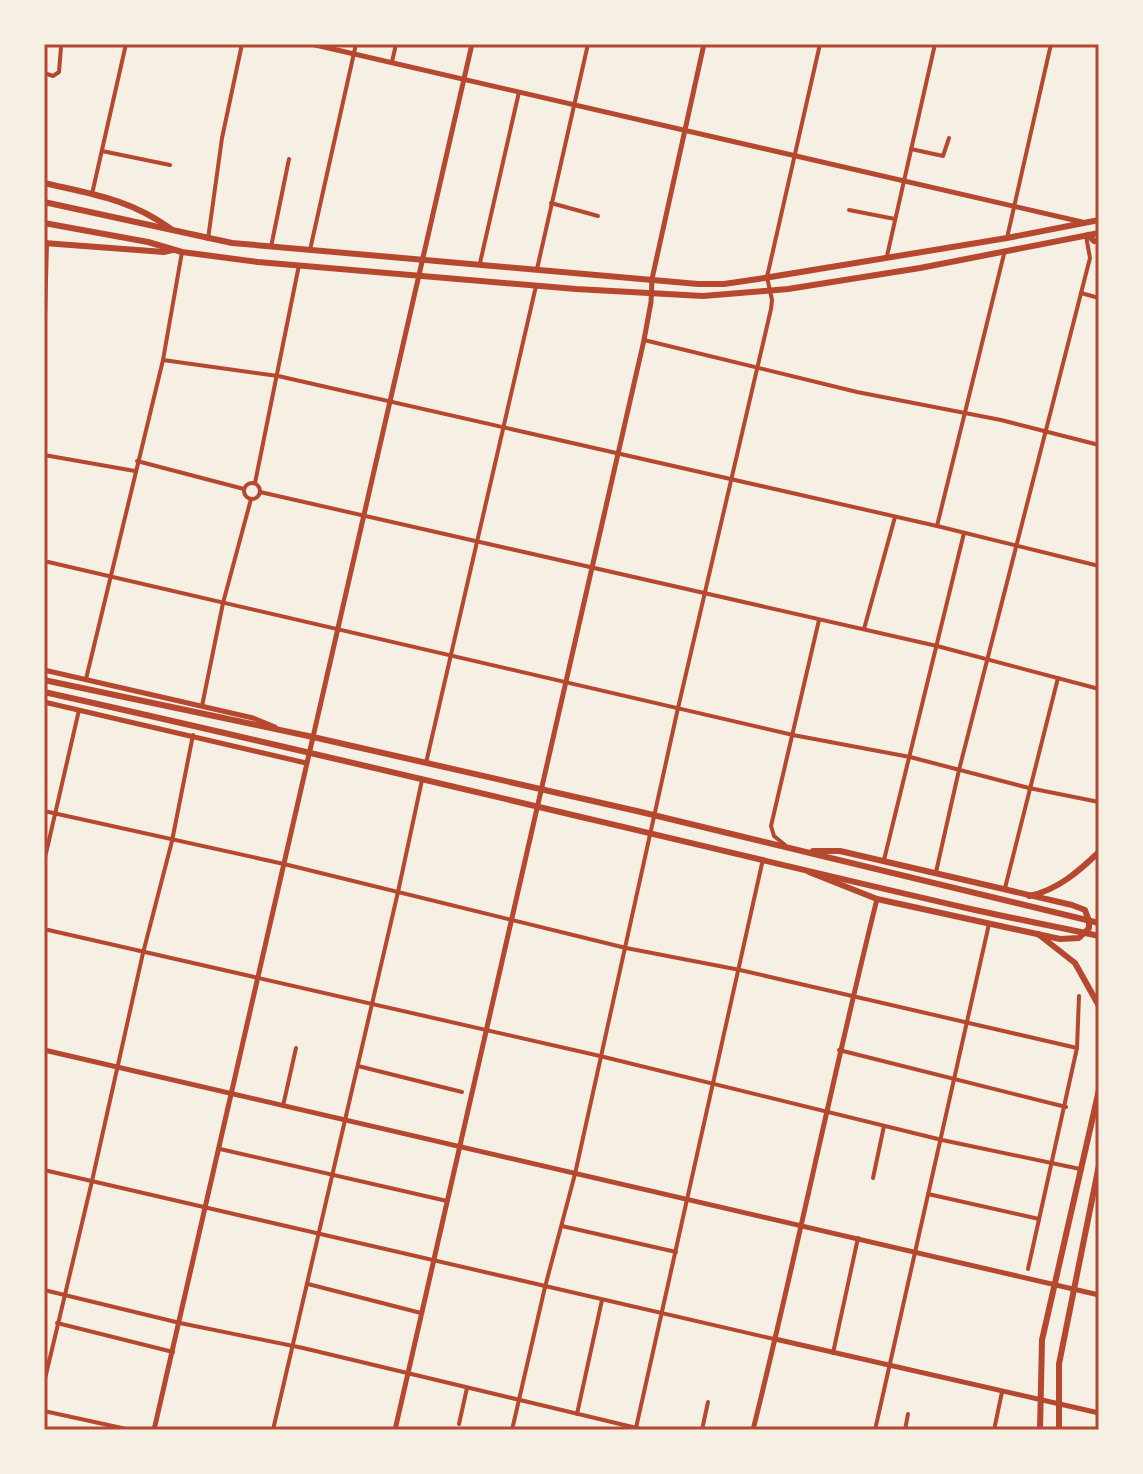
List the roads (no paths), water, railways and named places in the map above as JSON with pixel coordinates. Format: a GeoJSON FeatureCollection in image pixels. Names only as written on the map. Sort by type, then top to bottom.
{"type":"FeatureCollection","features":[{"type":"Feature","properties":{"kind":"main road"},"geometry":{"type":"LineString","coordinates":[[44,183],[118,200],[141,209],[174,232]]}},
{"type":"Feature","properties":{"kind":"main road"},"geometry":{"type":"LineString","coordinates":[[44,202],[208,240],[724,284],[1099,220]]}},
{"type":"Feature","properties":{"kind":"main road"},"geometry":{"type":"LineString","coordinates":[[44,223],[182,252],[418,277],[661,296],[770,291],[1004,254],[1099,233]]}},
{"type":"Feature","properties":{"kind":"main road"},"geometry":{"type":"LineString","coordinates":[[1087,236],[1099,241]]}},
{"type":"Feature","properties":{"kind":"main road"},"geometry":{"type":"LineString","coordinates":[[46,244],[164,252],[173,249]]}},
{"type":"Feature","properties":{"kind":"main road"},"geometry":{"type":"LineString","coordinates":[[44,680],[426,763],[1099,923]]}},
{"type":"Feature","properties":{"kind":"main road"},"geometry":{"type":"LineString","coordinates":[[44,692],[1099,936]]}},
{"type":"Feature","properties":{"kind":"main road"},"geometry":{"type":"LineString","coordinates":[[801,851],[840,851],[1082,908],[1089,921],[1087,932],[1079,938],[1060,939],[989,924],[877,899],[828,882],[806,870]]}},
{"type":"Feature","properties":{"kind":"main road"},"geometry":{"type":"LineString","coordinates":[[1029,896],[1063,882],[1099,852]]}},
{"type":"Feature","properties":{"kind":"main road"},"geometry":{"type":"LineString","coordinates":[[1038,934],[1075,963],[1099,1006]]}},
{"type":"Feature","properties":{"kind":"main road"},"geometry":{"type":"LineString","coordinates":[[1040,1430],[1042,1340],[1099,1090]]}},
{"type":"Feature","properties":{"kind":"main road"},"geometry":{"type":"LineString","coordinates":[[1059,1430],[1059,1364],[1099,1165]]}},
{"type":"Feature","properties":{"kind":"street"},"geometry":{"type":"LineString","coordinates":[[92,194],[126,44]]}},
{"type":"Feature","properties":{"kind":"street"},"geometry":{"type":"LineString","coordinates":[[208,240],[222,138],[242,44]]}},
{"type":"Feature","properties":{"kind":"street"},"geometry":{"type":"LineString","coordinates":[[311,44],[1087,223]]}},
{"type":"Feature","properties":{"kind":"street"},"geometry":{"type":"LineString","coordinates":[[310,250],[356,44]]}},
{"type":"Feature","properties":{"kind":"street"},"geometry":{"type":"LineString","coordinates":[[392,62],[396,44]]}},
{"type":"Feature","properties":{"kind":"street"},"geometry":{"type":"LineString","coordinates":[[154,1430],[472,44]]}},
{"type":"Feature","properties":{"kind":"street"},"geometry":{"type":"LineString","coordinates":[[537,269],[588,44]]}},
{"type":"Feature","properties":{"kind":"street"},"geometry":{"type":"LineString","coordinates":[[395,1430],[619,454],[644,340],[652,279],[683,129],[704,44]]}},
{"type":"Feature","properties":{"kind":"street"},"geometry":{"type":"LineString","coordinates":[[512,1430],[575,1174],[678,708],[772,305],[767,277],[820,44]]}},
{"type":"Feature","properties":{"kind":"street"},"geometry":{"type":"LineString","coordinates":[[887,257],[935,44]]}},
{"type":"Feature","properties":{"kind":"street"},"geometry":{"type":"LineString","coordinates":[[1007,238],[1051,44]]}},
{"type":"Feature","properties":{"kind":"street"},"geometry":{"type":"LineString","coordinates":[[44,73],[53,76],[59,72],[61,47]]}},
{"type":"Feature","properties":{"kind":"street"},"geometry":{"type":"LineString","coordinates":[[480,263],[519,92]]}},
{"type":"Feature","properties":{"kind":"street"},"geometry":{"type":"LineString","coordinates":[[911,149],[943,156],[949,138]]}},
{"type":"Feature","properties":{"kind":"street"},"geometry":{"type":"LineString","coordinates":[[101,150],[170,165]]}},
{"type":"Feature","properties":{"kind":"street"},"geometry":{"type":"LineString","coordinates":[[271,247],[289,159]]}},
{"type":"Feature","properties":{"kind":"street"},"geometry":{"type":"LineString","coordinates":[[551,203],[598,216]]}},
{"type":"Feature","properties":{"kind":"street"},"geometry":{"type":"LineString","coordinates":[[849,210],[895,219]]}},
{"type":"Feature","properties":{"kind":"street"},"geometry":{"type":"LineString","coordinates":[[936,872],[959,770],[1091,253],[1087,236]]}},
{"type":"Feature","properties":{"kind":"street"},"geometry":{"type":"LineString","coordinates":[[44,349],[46,244]]}},
{"type":"Feature","properties":{"kind":"street"},"geometry":{"type":"LineString","coordinates":[[86,680],[163,360],[182,252]]}},
{"type":"Feature","properties":{"kind":"street"},"geometry":{"type":"LineString","coordinates":[[937,526],[1004,254]]}},
{"type":"Feature","properties":{"kind":"street"},"geometry":{"type":"LineString","coordinates":[[299,265],[255,483],[260,492],[937,646],[1099,689]]}},
{"type":"Feature","properties":{"kind":"street"},"geometry":{"type":"LineString","coordinates":[[426,763],[536,286]]}},
{"type":"Feature","properties":{"kind":"street"},"geometry":{"type":"LineString","coordinates":[[1081,293],[1099,298]]}},
{"type":"Feature","properties":{"kind":"street"},"geometry":{"type":"LineString","coordinates":[[644,340],[857,392],[1045,430],[1099,445]]}},
{"type":"Feature","properties":{"kind":"street"},"geometry":{"type":"LineString","coordinates":[[163,360],[278,376],[937,526],[1099,566]]}},
{"type":"Feature","properties":{"kind":"street"},"geometry":{"type":"LineString","coordinates":[[44,455],[135,471]]}},
{"type":"Feature","properties":{"kind":"street"},"geometry":{"type":"LineString","coordinates":[[137,461],[244,489]]}},
{"type":"Feature","properties":{"kind":"street"},"geometry":{"type":"LineString","coordinates":[[244,489],[249,483],[255,483]]}},
{"type":"Feature","properties":{"kind":"street"},"geometry":{"type":"LineString","coordinates":[[244,489],[246,497],[251,499],[260,492]]}},
{"type":"Feature","properties":{"kind":"street"},"geometry":{"type":"LineString","coordinates":[[202,706],[223,603],[251,499]]}},
{"type":"Feature","properties":{"kind":"street"},"geometry":{"type":"LineString","coordinates":[[864,629],[895,517]]}},
{"type":"Feature","properties":{"kind":"street"},"geometry":{"type":"LineString","coordinates":[[884,860],[964,533]]}},
{"type":"Feature","properties":{"kind":"street"},"geometry":{"type":"LineString","coordinates":[[44,561],[793,735],[910,757],[1029,788],[1099,802]]}},
{"type":"Feature","properties":{"kind":"street"},"geometry":{"type":"LineString","coordinates":[[790,848],[776,839],[771,826],[819,620]]}},
{"type":"Feature","properties":{"kind":"street"},"geometry":{"type":"LineString","coordinates":[[44,670],[253,718],[283,731]]}},
{"type":"Feature","properties":{"kind":"street"},"geometry":{"type":"LineString","coordinates":[[1005,888],[1058,678]]}},
{"type":"Feature","properties":{"kind":"street"},"geometry":{"type":"LineString","coordinates":[[44,702],[306,763]]}},
{"type":"Feature","properties":{"kind":"street"},"geometry":{"type":"LineString","coordinates":[[44,862],[79,710]]}},
{"type":"Feature","properties":{"kind":"street"},"geometry":{"type":"LineString","coordinates":[[44,1383],[143,953],[172,841],[193,735]]}},
{"type":"Feature","properties":{"kind":"street"},"geometry":{"type":"LineString","coordinates":[[273,1430],[422,780]]}},
{"type":"Feature","properties":{"kind":"street"},"geometry":{"type":"LineString","coordinates":[[44,811],[284,864],[626,948],[740,970],[1077,1048]]}},
{"type":"Feature","properties":{"kind":"street"},"geometry":{"type":"LineString","coordinates":[[636,1429],[763,859]]}},
{"type":"Feature","properties":{"kind":"street"},"geometry":{"type":"LineString","coordinates":[[753,1430],[802,1226],[839,1050],[877,899]]}},
{"type":"Feature","properties":{"kind":"street"},"geometry":{"type":"LineString","coordinates":[[875,1430],[989,924]]}},
{"type":"Feature","properties":{"kind":"street"},"geometry":{"type":"LineString","coordinates":[[44,929],[600,1056],[942,1140],[1080,1169]]}},
{"type":"Feature","properties":{"kind":"street"},"geometry":{"type":"LineString","coordinates":[[1028,1269],[1066,1107],[1077,1048],[1079,996]]}},
{"type":"Feature","properties":{"kind":"street"},"geometry":{"type":"LineString","coordinates":[[283,1106],[296,1048]]}},
{"type":"Feature","properties":{"kind":"street"},"geometry":{"type":"LineString","coordinates":[[44,1050],[1099,1295]]}},
{"type":"Feature","properties":{"kind":"street"},"geometry":{"type":"LineString","coordinates":[[839,1050],[1066,1107]]}},
{"type":"Feature","properties":{"kind":"street"},"geometry":{"type":"LineString","coordinates":[[358,1066],[462,1092]]}},
{"type":"Feature","properties":{"kind":"street"},"geometry":{"type":"LineString","coordinates":[[873,1178],[884,1126]]}},
{"type":"Feature","properties":{"kind":"street"},"geometry":{"type":"LineString","coordinates":[[220,1149],[447,1201]]}},
{"type":"Feature","properties":{"kind":"street"},"geometry":{"type":"LineString","coordinates":[[44,1170],[1099,1413]]}},
{"type":"Feature","properties":{"kind":"street"},"geometry":{"type":"LineString","coordinates":[[928,1194],[1039,1219]]}},
{"type":"Feature","properties":{"kind":"street"},"geometry":{"type":"LineString","coordinates":[[562,1226],[676,1252]]}},
{"type":"Feature","properties":{"kind":"street"},"geometry":{"type":"LineString","coordinates":[[833,1353],[858,1238]]}},
{"type":"Feature","properties":{"kind":"street"},"geometry":{"type":"LineString","coordinates":[[308,1284],[421,1313]]}},
{"type":"Feature","properties":{"kind":"street"},"geometry":{"type":"LineString","coordinates":[[44,1290],[645,1430]]}},
{"type":"Feature","properties":{"kind":"street"},"geometry":{"type":"LineString","coordinates":[[577,1414],[602,1300]]}},
{"type":"Feature","properties":{"kind":"street"},"geometry":{"type":"LineString","coordinates":[[57,1323],[173,1352]]}},
{"type":"Feature","properties":{"kind":"street"},"geometry":{"type":"LineString","coordinates":[[459,1424],[467,1388]]}},
{"type":"Feature","properties":{"kind":"street"},"geometry":{"type":"LineString","coordinates":[[994,1430],[1002,1392]]}},
{"type":"Feature","properties":{"kind":"street"},"geometry":{"type":"LineString","coordinates":[[702,1430],[708,1402]]}},
{"type":"Feature","properties":{"kind":"street"},"geometry":{"type":"LineString","coordinates":[[44,1411],[131,1430]]}},
{"type":"Feature","properties":{"kind":"street"},"geometry":{"type":"LineString","coordinates":[[905,1430],[908,1414]]}}]}
